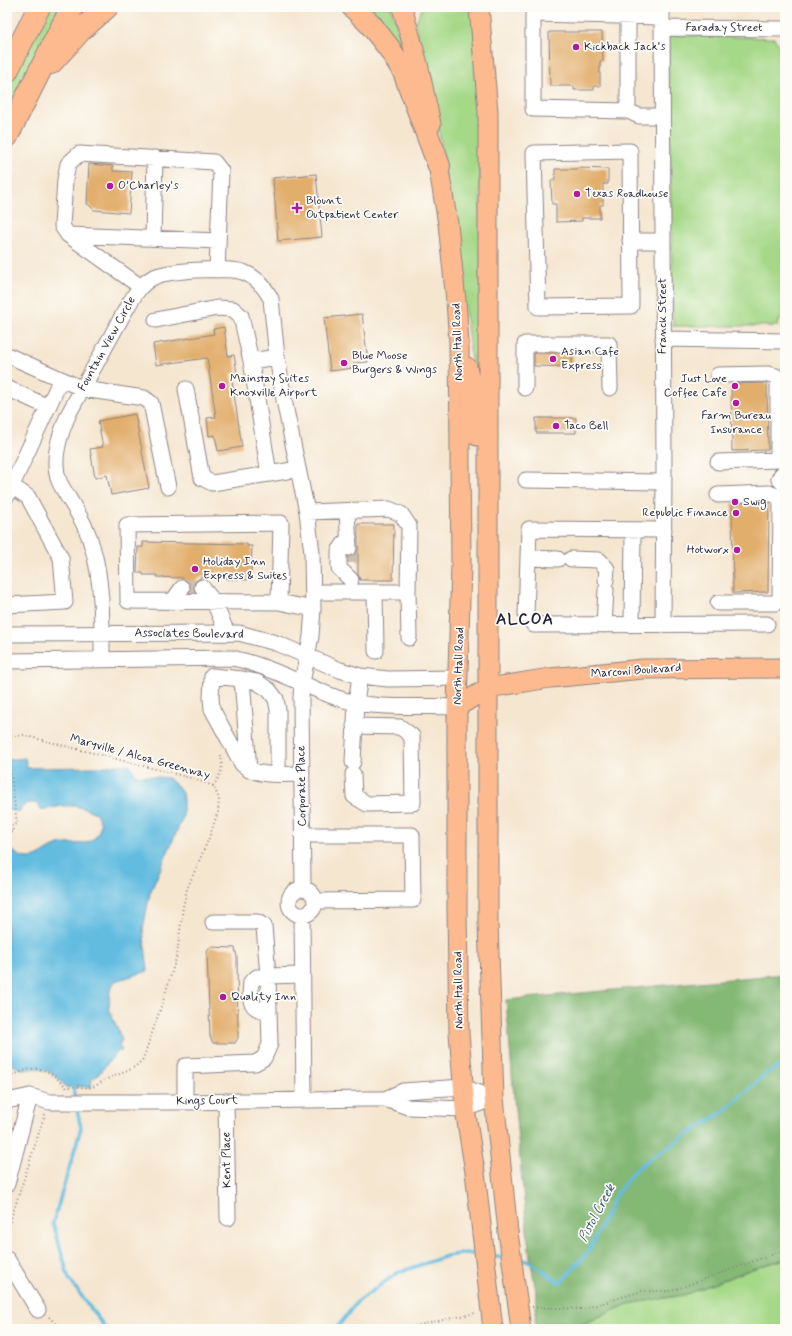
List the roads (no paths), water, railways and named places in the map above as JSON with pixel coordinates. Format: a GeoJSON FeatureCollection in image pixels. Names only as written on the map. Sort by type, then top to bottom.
{"type":"FeatureCollection","features":[{"type":"Feature","properties":{"kind":"highway"},"geometry":{"type":"LineString","coordinates":[[7,71],[39,7]]}},
{"type":"Feature","properties":{"kind":"highway"},"geometry":{"type":"LineString","coordinates":[[7,136],[32,83],[72,7]]}},
{"type":"Feature","properties":{"kind":"highway"},"geometry":{"type":"LineString","coordinates":[[32,83],[81,30],[107,7]]}},
{"type":"Feature","properties":{"kind":"highway"},"geometry":{"type":"LineString","coordinates":[[353,7],[371,25],[389,48],[404,72],[439,166]]}},
{"type":"Feature","properties":{"kind":"main road","name":"North Hall Road"},"geometry":{"type":"LineString","coordinates":[[402,7],[418,64],[439,166],[448,224],[459,343],[461,564],[458,707],[457,911],[459,1033],[465,1108],[475,1172],[493,1329]]}},
{"type":"Feature","properties":{"kind":"main road"},"geometry":{"type":"LineString","coordinates":[[479,7],[488,112],[488,923],[494,1098],[520,1329]]}},
{"type":"Feature","properties":{"kind":"main road"},"geometry":{"type":"LineString","coordinates":[[459,343],[469,376],[477,432],[477,661],[480,676],[488,688]]}},
{"type":"Feature","properties":{"kind":"main road","name":"Marconi Boulevard"},"geometry":{"type":"LineString","coordinates":[[458,707],[488,688],[550,678],[643,669],[785,668]]}},
{"type":"Feature","properties":{"kind":"main road","name":"Marconi Boulevard"},"geometry":{"type":"LineString","coordinates":[[459,678],[488,688]]}},
{"type":"Feature","properties":{"kind":"street","name":"Faraday Street"},"geometry":{"type":"LineString","coordinates":[[533,11],[628,11],[662,17],[785,29]]}},
{"type":"Feature","properties":{"kind":"street"},"geometry":{"type":"LineString","coordinates":[[533,11],[533,109],[628,111],[639,116],[662,116]]}},
{"type":"Feature","properties":{"kind":"street"},"geometry":{"type":"LineString","coordinates":[[628,11],[628,111]]}},
{"type":"Feature","properties":{"kind":"street","name":"Franck Street"},"geometry":{"type":"LineString","coordinates":[[662,17],[663,625]]}},
{"type":"Feature","properties":{"kind":"street"},"geometry":{"type":"LineString","coordinates":[[630,151],[630,241],[631,306],[538,307],[534,153],[630,151]]}},
{"type":"Feature","properties":{"kind":"street"},"geometry":{"type":"LineString","coordinates":[[141,286],[68,235],[62,226],[65,180],[68,164],[79,154],[214,162],[221,171],[217,270]]}},
{"type":"Feature","properties":{"kind":"street"},"geometry":{"type":"LineString","coordinates":[[152,238],[155,158]]}},
{"type":"Feature","properties":{"kind":"street"},"geometry":{"type":"LineString","coordinates":[[68,235],[218,241]]}},
{"type":"Feature","properties":{"kind":"street"},"geometry":{"type":"LineString","coordinates":[[630,241],[663,241]]}},
{"type":"Feature","properties":{"kind":"street","name":"Fountain View Circle"},"geometry":{"type":"LineString","coordinates":[[102,660],[98,570],[85,525],[59,482],[56,462],[57,448],[63,428],[69,413],[125,311],[141,286],[152,278],[180,270],[217,270],[240,272],[250,275],[259,282],[267,291],[271,299],[277,357],[307,512],[312,553],[313,609],[311,636],[302,683]]}},
{"type":"Feature","properties":{"kind":"street"},"geometry":{"type":"LineString","coordinates":[[156,320],[217,308],[233,309],[242,316],[251,361],[269,474]]}},
{"type":"Feature","properties":{"kind":"street"},"geometry":{"type":"LineString","coordinates":[[663,339],[785,341]]}},
{"type":"Feature","properties":{"kind":"street"},"geometry":{"type":"LineString","coordinates":[[525,388],[525,344],[609,344],[610,388]]}},
{"type":"Feature","properties":{"kind":"street"},"geometry":{"type":"LineString","coordinates":[[7,355],[83,388],[144,398],[151,403],[168,486]]}},
{"type":"Feature","properties":{"kind":"street"},"geometry":{"type":"LineString","coordinates":[[251,361],[277,357]]}},
{"type":"Feature","properties":{"kind":"street"},"geometry":{"type":"LineString","coordinates":[[718,375],[768,374],[776,376],[778,380],[778,460],[718,462]]}},
{"type":"Feature","properties":{"kind":"street"},"geometry":{"type":"LineString","coordinates":[[7,604],[66,602],[61,558],[28,497],[9,491],[61,379]]}},
{"type":"Feature","properties":{"kind":"street"},"geometry":{"type":"LineString","coordinates":[[7,388],[48,407]]}},
{"type":"Feature","properties":{"kind":"street"},"geometry":{"type":"LineString","coordinates":[[186,389],[202,478],[212,482],[298,469]]}},
{"type":"Feature","properties":{"kind":"street"},"geometry":{"type":"LineString","coordinates":[[785,473],[781,475],[779,479],[785,483]]}},
{"type":"Feature","properties":{"kind":"street"},"geometry":{"type":"LineString","coordinates":[[526,480],[663,482]]}},
{"type":"Feature","properties":{"kind":"street"},"geometry":{"type":"LineString","coordinates":[[718,495],[769,493],[777,496],[781,502],[780,600],[776,604],[718,602]]}},
{"type":"Feature","properties":{"kind":"street"},"geometry":{"type":"LineString","coordinates":[[307,512],[390,509],[401,514],[408,526],[409,638]]}},
{"type":"Feature","properties":{"kind":"street"},"geometry":{"type":"LineString","coordinates":[[347,511],[351,586]]}},
{"type":"Feature","properties":{"kind":"street"},"geometry":{"type":"LineString","coordinates":[[279,602],[281,523],[127,525],[128,601],[279,602],[313,609]]}},
{"type":"Feature","properties":{"kind":"street"},"geometry":{"type":"LineString","coordinates":[[664,530],[529,529],[526,615],[534,625],[767,624]]}},
{"type":"Feature","properties":{"kind":"street"},"geometry":{"type":"LineString","coordinates":[[632,625],[634,530]]}},
{"type":"Feature","properties":{"kind":"street"},"geometry":{"type":"LineString","coordinates":[[349,551],[339,551],[339,568],[351,586]]}},
{"type":"Feature","properties":{"kind":"street"},"geometry":{"type":"LineString","coordinates":[[528,558],[599,560],[607,569],[604,625]]}},
{"type":"Feature","properties":{"kind":"street"},"geometry":{"type":"LineString","coordinates":[[313,592],[351,586],[375,592],[408,592]]}},
{"type":"Feature","properties":{"kind":"street"},"geometry":{"type":"LineString","coordinates":[[202,587],[214,602],[226,633]]}},
{"type":"Feature","properties":{"kind":"street"},"geometry":{"type":"LineString","coordinates":[[172,602],[182,588]]}},
{"type":"Feature","properties":{"kind":"street"},"geometry":{"type":"LineString","coordinates":[[375,592],[376,651]]}},
{"type":"Feature","properties":{"kind":"street","name":"Associates Boulevard"},"geometry":{"type":"LineString","coordinates":[[7,634],[239,633],[255,636],[276,643],[340,670],[360,676],[388,679],[459,678]]}},
{"type":"Feature","properties":{"kind":"street","name":"Associates Boulevard"},"geometry":{"type":"LineString","coordinates":[[7,661],[232,658],[261,666],[336,697],[356,703],[380,706],[458,707]]}},
{"type":"Feature","properties":{"kind":"street"},"geometry":{"type":"LineString","coordinates":[[278,774],[278,710],[276,699],[269,690],[256,682],[212,676],[212,709],[242,764],[249,770],[266,774],[278,774],[302,774]]}},
{"type":"Feature","properties":{"kind":"street"},"geometry":{"type":"LineString","coordinates":[[354,726],[400,727],[412,736],[413,803],[367,804],[354,796],[354,726],[360,676]]}},
{"type":"Feature","properties":{"kind":"street"},"geometry":{"type":"LineString","coordinates":[[242,679],[249,770]]}},
{"type":"Feature","properties":{"kind":"street","name":"Corporate Place"},"geometry":{"type":"LineString","coordinates":[[302,683],[303,889]]}},
{"type":"Feature","properties":{"kind":"street"},"geometry":{"type":"LineString","coordinates":[[303,835],[412,835],[413,900],[315,901]]}},
{"type":"Feature","properties":{"kind":"street"},"geometry":{"type":"LineString","coordinates":[[303,889],[311,893],[315,901],[313,909],[307,915],[302,916],[294,913],[288,903],[289,898],[294,891],[303,889]]}},
{"type":"Feature","properties":{"kind":"street"},"geometry":{"type":"LineString","coordinates":[[302,916],[304,1099]]}},
{"type":"Feature","properties":{"kind":"street"},"geometry":{"type":"LineString","coordinates":[[185,1102],[185,1066],[255,1063],[264,1058],[270,1044],[268,976],[264,926],[257,922],[214,922]]}},
{"type":"Feature","properties":{"kind":"street"},"geometry":{"type":"LineString","coordinates":[[268,976],[302,975]]}},
{"type":"Feature","properties":{"kind":"street","name":"Kings Court"},"geometry":{"type":"LineString","coordinates":[[385,1099],[403,1092],[463,1087],[494,1098]]}},
{"type":"Feature","properties":{"kind":"street"},"geometry":{"type":"LineString","coordinates":[[7,1101],[30,1096],[7,1184]]}},
{"type":"Feature","properties":{"kind":"street","name":"Kings Court"},"geometry":{"type":"LineString","coordinates":[[30,1096],[49,1102],[185,1102],[304,1099],[385,1099],[408,1107],[465,1108],[494,1098]]}},
{"type":"Feature","properties":{"kind":"street","name":"Kent Place"},"geometry":{"type":"LineString","coordinates":[[226,1101],[228,1218]]}},
{"type":"Feature","properties":{"kind":"street"},"geometry":{"type":"LineString","coordinates":[[7,1259],[38,1310]]}},
{"type":"Feature","properties":{"kind":"water"},"geometry":{"type":"Polygon","coordinates":[[[25,758],[27,768],[96,767],[129,764],[136,775],[168,778],[182,793],[183,817],[150,893],[143,929],[148,971],[115,981],[110,990],[109,1008],[122,1040],[119,1045],[122,1051],[117,1052],[97,1076],[92,1079],[91,1087],[73,1086],[67,1088],[58,1078],[48,1071],[36,1068],[25,1070],[7,1063],[7,846],[19,856],[32,858],[53,847],[64,844],[90,841],[96,836],[101,824],[96,813],[77,807],[63,806],[41,809],[36,803],[28,803],[22,807],[19,812],[7,809],[7,760],[25,758]]]}},
{"type":"Feature","properties":{"kind":"waterway","name":"Pistol Creek"},"geometry":{"type":"LineString","coordinates":[[517,1260],[529,1261],[560,1283],[589,1251],[615,1196],[634,1171],[648,1160],[724,1111],[767,1073],[785,1062]]}},
{"type":"Feature","properties":{"kind":"waterway"},"geometry":{"type":"LineString","coordinates":[[73,1086],[75,1099]]}},
{"type":"Feature","properties":{"kind":"waterway"},"geometry":{"type":"LineString","coordinates":[[76,1105],[81,1128],[53,1223],[69,1279],[106,1329]]}},
{"type":"Feature","properties":{"kind":"waterway","name":"Pistol Creek"},"geometry":{"type":"LineString","coordinates":[[336,1329],[357,1302],[397,1273],[447,1256],[466,1253],[479,1255]]}},
{"type":"Feature","properties":{"kind":"waterway","name":"Pistol Creek"},"geometry":{"type":"LineString","coordinates":[[491,1256],[505,1258]]}},
{"type":"Feature","properties":{"kind":"tunnel"},"geometry":{"type":"LineString","coordinates":[[349,551],[350,563]]}},
{"type":"Feature","properties":{"kind":"tunnel"},"geometry":{"type":"LineString","coordinates":[[182,588],[202,587]]}},
{"type":"Feature","properties":{"kind":"place","name":"Kickback Jack's"},"geometry":{"type":"Point","coordinates":[576,47]}},
{"type":"Feature","properties":{"kind":"place","name":"O'Charley's"},"geometry":{"type":"Point","coordinates":[110,186]}},
{"type":"Feature","properties":{"kind":"place","name":"Texas Roadhouse"},"geometry":{"type":"Point","coordinates":[577,194]}},
{"type":"Feature","properties":{"kind":"place","name":"Blount Outpatient Center"},"geometry":{"type":"Point","coordinates":[297,208]}},
{"type":"Feature","properties":{"kind":"place","name":"Asian Cafe Express"},"geometry":{"type":"Point","coordinates":[553,359]}},
{"type":"Feature","properties":{"kind":"place","name":"Blue Moose Burgers & Wings"},"geometry":{"type":"Point","coordinates":[344,363]}},
{"type":"Feature","properties":{"kind":"place","name":"Mainstay Suites Knoxville Airport"},"geometry":{"type":"Point","coordinates":[222,386]}},
{"type":"Feature","properties":{"kind":"place","name":"Just Love Coffee Cafe"},"geometry":{"type":"Point","coordinates":[735,386]}},
{"type":"Feature","properties":{"kind":"place","name":"Farm Bureau Insurance"},"geometry":{"type":"Point","coordinates":[736,403]}},
{"type":"Feature","properties":{"kind":"place","name":"Taco Bell"},"geometry":{"type":"Point","coordinates":[556,426]}},
{"type":"Feature","properties":{"kind":"place","name":"Swig"},"geometry":{"type":"Point","coordinates":[735,502]}},
{"type":"Feature","properties":{"kind":"place","name":"Republic Finance"},"geometry":{"type":"Point","coordinates":[736,513]}},
{"type":"Feature","properties":{"kind":"place","name":"Hotworx"},"geometry":{"type":"Point","coordinates":[737,550]}},
{"type":"Feature","properties":{"kind":"place","name":"Holiday Inn Express & Suites"},"geometry":{"type":"Point","coordinates":[195,569]}},
{"type":"Feature","properties":{"kind":"place","name":"Quality Inn"},"geometry":{"type":"Point","coordinates":[223,997]}},
{"type":"Feature","properties":{"kind":"district","name":"ALCOA"},"geometry":{"type":"Point","coordinates":[525,619]}}]}
